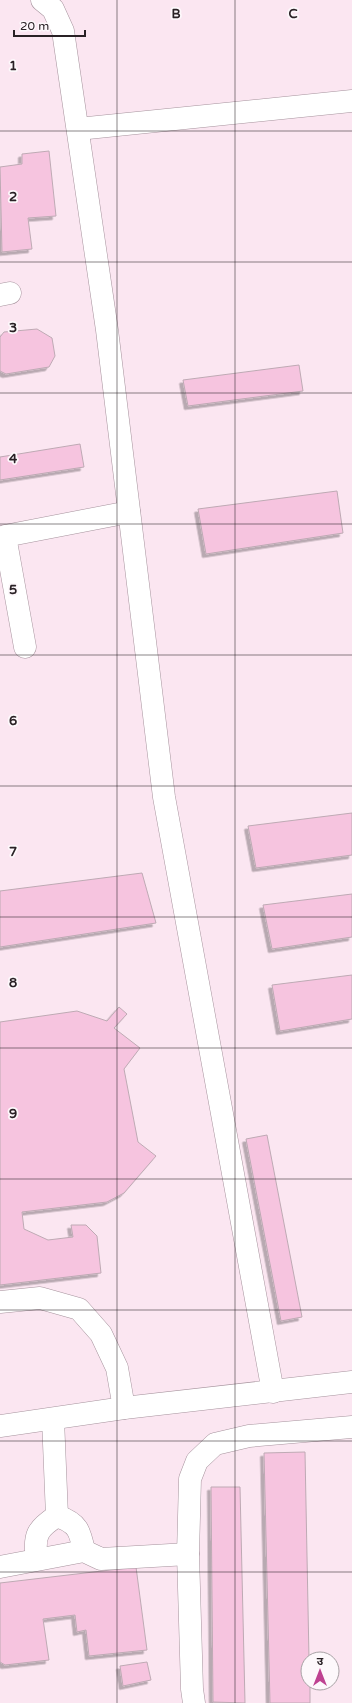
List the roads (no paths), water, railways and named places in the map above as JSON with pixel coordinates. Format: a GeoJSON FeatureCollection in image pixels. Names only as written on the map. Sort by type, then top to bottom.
{"type":"FeatureCollection","features":[{"type":"Feature","properties":{"kind":"street"},"geometry":{"type":"LineString","coordinates":[[42,0],[53,9],[63,30],[108,330],[164,797],[221,1119],[273,1392]]}},
{"type":"Feature","properties":{"kind":"street"},"geometry":{"type":"LineString","coordinates":[[78,129],[352,101]]}},
{"type":"Feature","properties":{"kind":"street"},"geometry":{"type":"LineString","coordinates":[[25,647],[5,536],[129,512]]}},
{"type":"Feature","properties":{"kind":"street"},"geometry":{"type":"LineString","coordinates":[[0,1302],[40,1298],[79,1309],[101,1334],[117,1368],[124,1408]]}},
{"type":"Feature","properties":{"kind":"street"},"geometry":{"type":"LineString","coordinates":[[0,1426],[124,1408],[352,1382]]}},
{"type":"Feature","properties":{"kind":"street"},"geometry":{"type":"LineString","coordinates":[[53,1419],[57,1516]]}},
{"type":"Feature","properties":{"kind":"street"},"geometry":{"type":"LineString","coordinates":[[194,1703],[192,1689],[188,1554],[190,1479],[197,1461],[215,1444],[249,1436],[352,1427]]}},
{"type":"Feature","properties":{"kind":"street"},"geometry":{"type":"LineString","coordinates":[[57,1516],[71,1521],[81,1535],[84,1551]]}},
{"type":"Feature","properties":{"kind":"street"},"geometry":{"type":"LineString","coordinates":[[37,1559],[34,1543],[41,1526],[57,1516]]}},
{"type":"Feature","properties":{"kind":"street"},"geometry":{"type":"LineString","coordinates":[[0,1567],[84,1551],[101,1559],[188,1554]]}}]}
